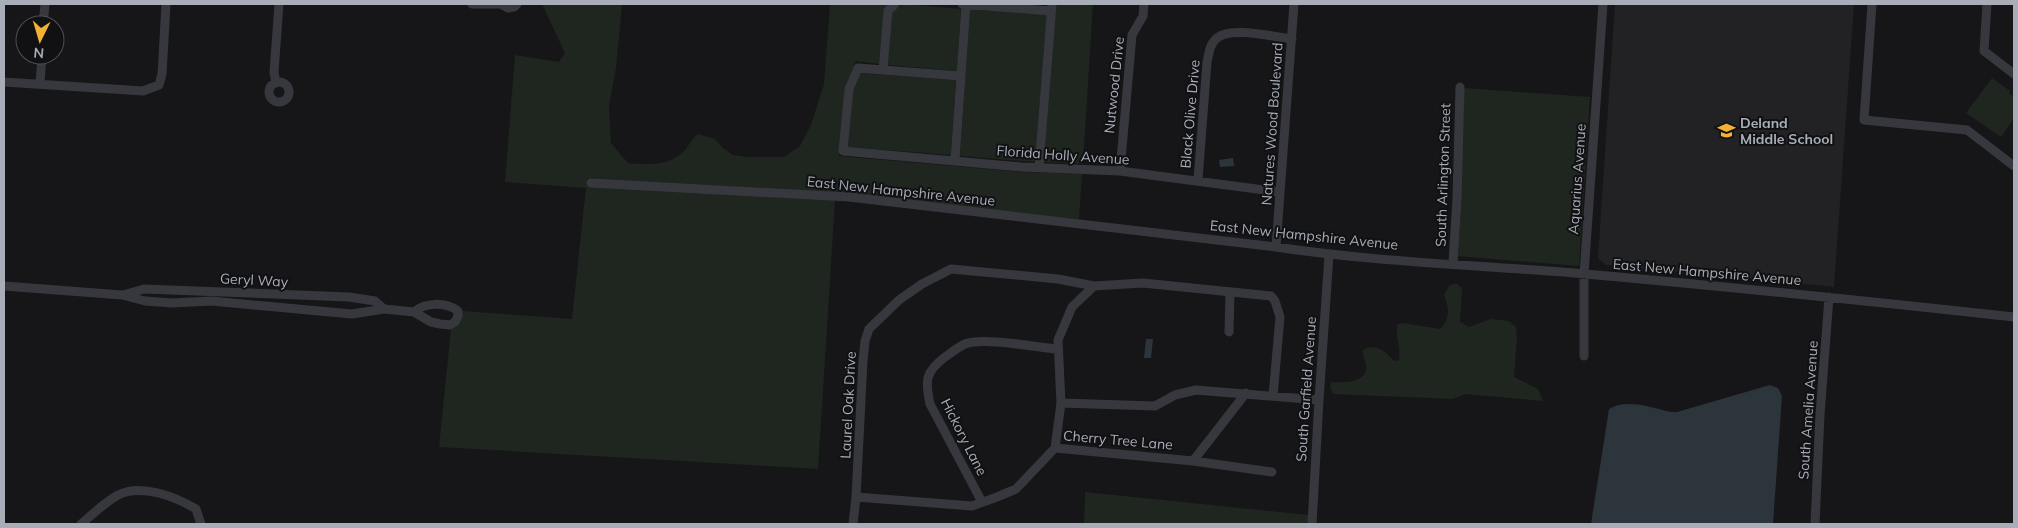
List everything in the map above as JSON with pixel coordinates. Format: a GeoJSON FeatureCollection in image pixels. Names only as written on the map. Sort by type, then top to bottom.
{"type":"FeatureCollection","features":[{"type":"Feature","properties":{"kind":"street"},"geometry":{"type":"LineString","coordinates":[[4,82],[143,91],[159,85],[162,74],[166,4]]}},
{"type":"Feature","properties":{"kind":"street"},"geometry":{"type":"LineString","coordinates":[[276,83],[274,72],[279,4]]}},
{"type":"Feature","properties":{"kind":"street"},"geometry":{"type":"LineString","coordinates":[[472,4],[501,4],[508,8],[514,7],[517,4]]}},
{"type":"Feature","properties":{"kind":"street"},"geometry":{"type":"LineString","coordinates":[[895,4],[888,11],[883,70],[961,76]]}},
{"type":"Feature","properties":{"kind":"street"},"geometry":{"type":"LineString","coordinates":[[962,4],[1052,7],[1039,167]]}},
{"type":"Feature","properties":{"kind":"street"},"geometry":{"type":"LineString","coordinates":[[955,160],[966,4]]}},
{"type":"Feature","properties":{"kind":"street","name":"Nutwood Drive"},"geometry":{"type":"LineString","coordinates":[[1120,171],[1132,34],[1143,16],[1144,4]]}},
{"type":"Feature","properties":{"kind":"street","name":"Natures Wood Boulevard"},"geometry":{"type":"LineString","coordinates":[[1276,247],[1294,4]]}},
{"type":"Feature","properties":{"kind":"street","name":"Aquarius Avenue"},"geometry":{"type":"LineString","coordinates":[[1584,356],[1584,274],[1603,4]]}},
{"type":"Feature","properties":{"kind":"street"},"geometry":{"type":"LineString","coordinates":[[1872,4],[1864,120],[1966,130],[2014,166]]}},
{"type":"Feature","properties":{"kind":"street"},"geometry":{"type":"LineString","coordinates":[[1987,4],[1984,51],[2014,74]]}},
{"type":"Feature","properties":{"kind":"street","name":"Black Olive Drive"},"geometry":{"type":"LineString","coordinates":[[1198,180],[1207,62],[1211,46],[1216,38],[1234,33],[1292,39]]}},
{"type":"Feature","properties":{"kind":"street"},"geometry":{"type":"LineString","coordinates":[[40,84],[41,65]]}},
{"type":"Feature","properties":{"kind":"street","name":"Florida Holly Avenue"},"geometry":{"type":"LineString","coordinates":[[883,70],[858,68],[849,89],[844,151],[1021,167],[1120,171],[1280,192]]}},
{"type":"Feature","properties":{"kind":"street","name":"South Arlington Street"},"geometry":{"type":"LineString","coordinates":[[1452,263],[1457,199],[1460,87]]}},
{"type":"Feature","properties":{"kind":"street","name":"East New Hampshire Avenue"},"geometry":{"type":"LineString","coordinates":[[591,183],[849,198],[1276,247],[1329,255],[1584,274],[2014,317]]}},
{"type":"Feature","properties":{"kind":"street","name":"South Garfield Avenue"},"geometry":{"type":"LineString","coordinates":[[1312,524],[1329,255]]}},
{"type":"Feature","properties":{"kind":"street","name":"Laurel Oak Drive"},"geometry":{"type":"LineString","coordinates":[[853,524],[865,341],[870,329],[899,300],[922,284],[951,269],[1058,279],[1094,286],[1142,283],[1271,296],[1276,301],[1280,318],[1273,396]]}},
{"type":"Feature","properties":{"kind":"street","name":"Geryl Way"},"geometry":{"type":"LineString","coordinates":[[4,286],[122,295],[146,301],[172,303],[206,302],[352,314],[384,308],[414,312]]}},
{"type":"Feature","properties":{"kind":"street"},"geometry":{"type":"LineString","coordinates":[[1055,448],[1061,403],[1057,349],[1060,332],[1072,307],[1094,286]]}},
{"type":"Feature","properties":{"kind":"street","name":"Geryl Way"},"geometry":{"type":"LineString","coordinates":[[122,295],[144,289],[348,297],[374,302],[384,308]]}},
{"type":"Feature","properties":{"kind":"street"},"geometry":{"type":"LineString","coordinates":[[206,302],[207,292]]}},
{"type":"Feature","properties":{"kind":"street"},"geometry":{"type":"LineString","coordinates":[[1229,332],[1230,292]]}},
{"type":"Feature","properties":{"kind":"street"},"geometry":{"type":"LineString","coordinates":[[318,312],[319,296]]}},
{"type":"Feature","properties":{"kind":"street","name":"South Amelia Avenue"},"geometry":{"type":"LineString","coordinates":[[1815,524],[1820,415],[1829,297]]}},
{"type":"Feature","properties":{"kind":"street","name":"Hickory Lane"},"geometry":{"type":"LineString","coordinates":[[982,502],[930,404],[927,387],[928,376],[935,364],[964,344],[977,341],[1057,349]]}},
{"type":"Feature","properties":{"kind":"street"},"geometry":{"type":"LineString","coordinates":[[1061,403],[1154,406],[1174,395],[1196,390],[1319,400]]}},
{"type":"Feature","properties":{"kind":"street"},"geometry":{"type":"LineString","coordinates":[[1193,461],[1246,393]]}},
{"type":"Feature","properties":{"kind":"street","name":"Cherry Tree Lane"},"geometry":{"type":"LineString","coordinates":[[856,497],[972,506],[1016,489],[1055,448],[1193,461],[1272,472]]}},
{"type":"Feature","properties":{"kind":"street"},"geometry":{"type":"LineString","coordinates":[[81,524],[100,507],[120,494],[146,490],[179,499],[196,509],[201,524]]}},
{"type":"Feature","properties":{"kind":"shaded area"},"geometry":{"type":"Polygon","coordinates":[[[542,4],[622,4],[616,68],[609,106],[611,143],[628,163],[649,164],[664,162],[676,157],[684,151],[698,134],[715,139],[733,155],[784,157],[800,146],[811,125],[824,84],[830,4],[889,4],[884,10],[879,64],[856,61],[845,87],[839,156],[1020,172],[1082,174],[1079,219],[835,200],[818,469],[439,447],[451,329],[458,325],[462,311],[572,319],[586,188],[505,182],[515,55],[559,62],[565,53],[542,4]]]}},
{"type":"Feature","properties":{"kind":"shaded area"},"geometry":{"type":"Polygon","coordinates":[[[906,4],[961,9],[957,71],[888,65],[892,13],[898,7],[906,4]]]}},
{"type":"Feature","properties":{"kind":"shaded area"},"geometry":{"type":"Polygon","coordinates":[[[1056,4],[1093,4],[1083,164],[1044,162],[1056,4]]]}},
{"type":"Feature","properties":{"kind":"shaded area","name":"Deland Middle School"},"geometry":{"type":"Polygon","coordinates":[[[1615,4],[1854,4],[1834,287],[1606,265],[1598,258],[1615,4]]]}},
{"type":"Feature","properties":{"kind":"shaded area"},"geometry":{"type":"Polygon","coordinates":[[[970,9],[1047,15],[1035,162],[960,156],[970,9]]]}},
{"type":"Feature","properties":{"kind":"shaded area"},"geometry":{"type":"Polygon","coordinates":[[[860,73],[956,80],[951,155],[848,147],[853,91],[860,73]]]}},
{"type":"Feature","properties":{"kind":"shaded area"},"geometry":{"type":"Polygon","coordinates":[[[1992,78],[2010,91],[2009,93],[2014,97],[2014,118],[2001,137],[1966,113],[1992,78]]]}},
{"type":"Feature","properties":{"kind":"shaded area"},"geometry":{"type":"Polygon","coordinates":[[[1464,88],[1590,97],[1579,266],[1457,256],[1464,88]]]}},
{"type":"Feature","properties":{"kind":"shaded area"},"geometry":{"type":"Polygon","coordinates":[[[1233,158],[1234,166],[1220,167],[1219,160],[1233,158]]]}},
{"type":"Feature","properties":{"kind":"shaded area"},"geometry":{"type":"Polygon","coordinates":[[[1456,283],[1462,288],[1460,322],[1469,327],[1491,319],[1509,321],[1516,327],[1514,377],[1538,389],[1543,401],[1465,394],[1453,399],[1333,394],[1330,388],[1331,382],[1354,381],[1359,379],[1366,371],[1363,350],[1372,347],[1380,349],[1394,361],[1399,360],[1397,325],[1402,323],[1440,329],[1446,321],[1448,313],[1444,295],[1449,286],[1456,283]]]}},
{"type":"Feature","properties":{"kind":"shaded area"},"geometry":{"type":"Polygon","coordinates":[[[1146,339],[1153,339],[1151,358],[1144,358],[1146,339]]]}},
{"type":"Feature","properties":{"kind":"shaded area"},"geometry":{"type":"Polygon","coordinates":[[[1770,385],[1778,388],[1782,396],[1773,524],[1591,524],[1609,409],[1624,404],[1632,404],[1677,412],[1770,385]]]}},
{"type":"Feature","properties":{"kind":"shaded area"},"geometry":{"type":"Polygon","coordinates":[[[1085,492],[1308,515],[1308,524],[1084,524],[1085,492]]]}},
{"type":"Feature","properties":{"kind":"place","name":"Deland Middle School"},"geometry":{"type":"Point","coordinates":[1726,131]}}]}
